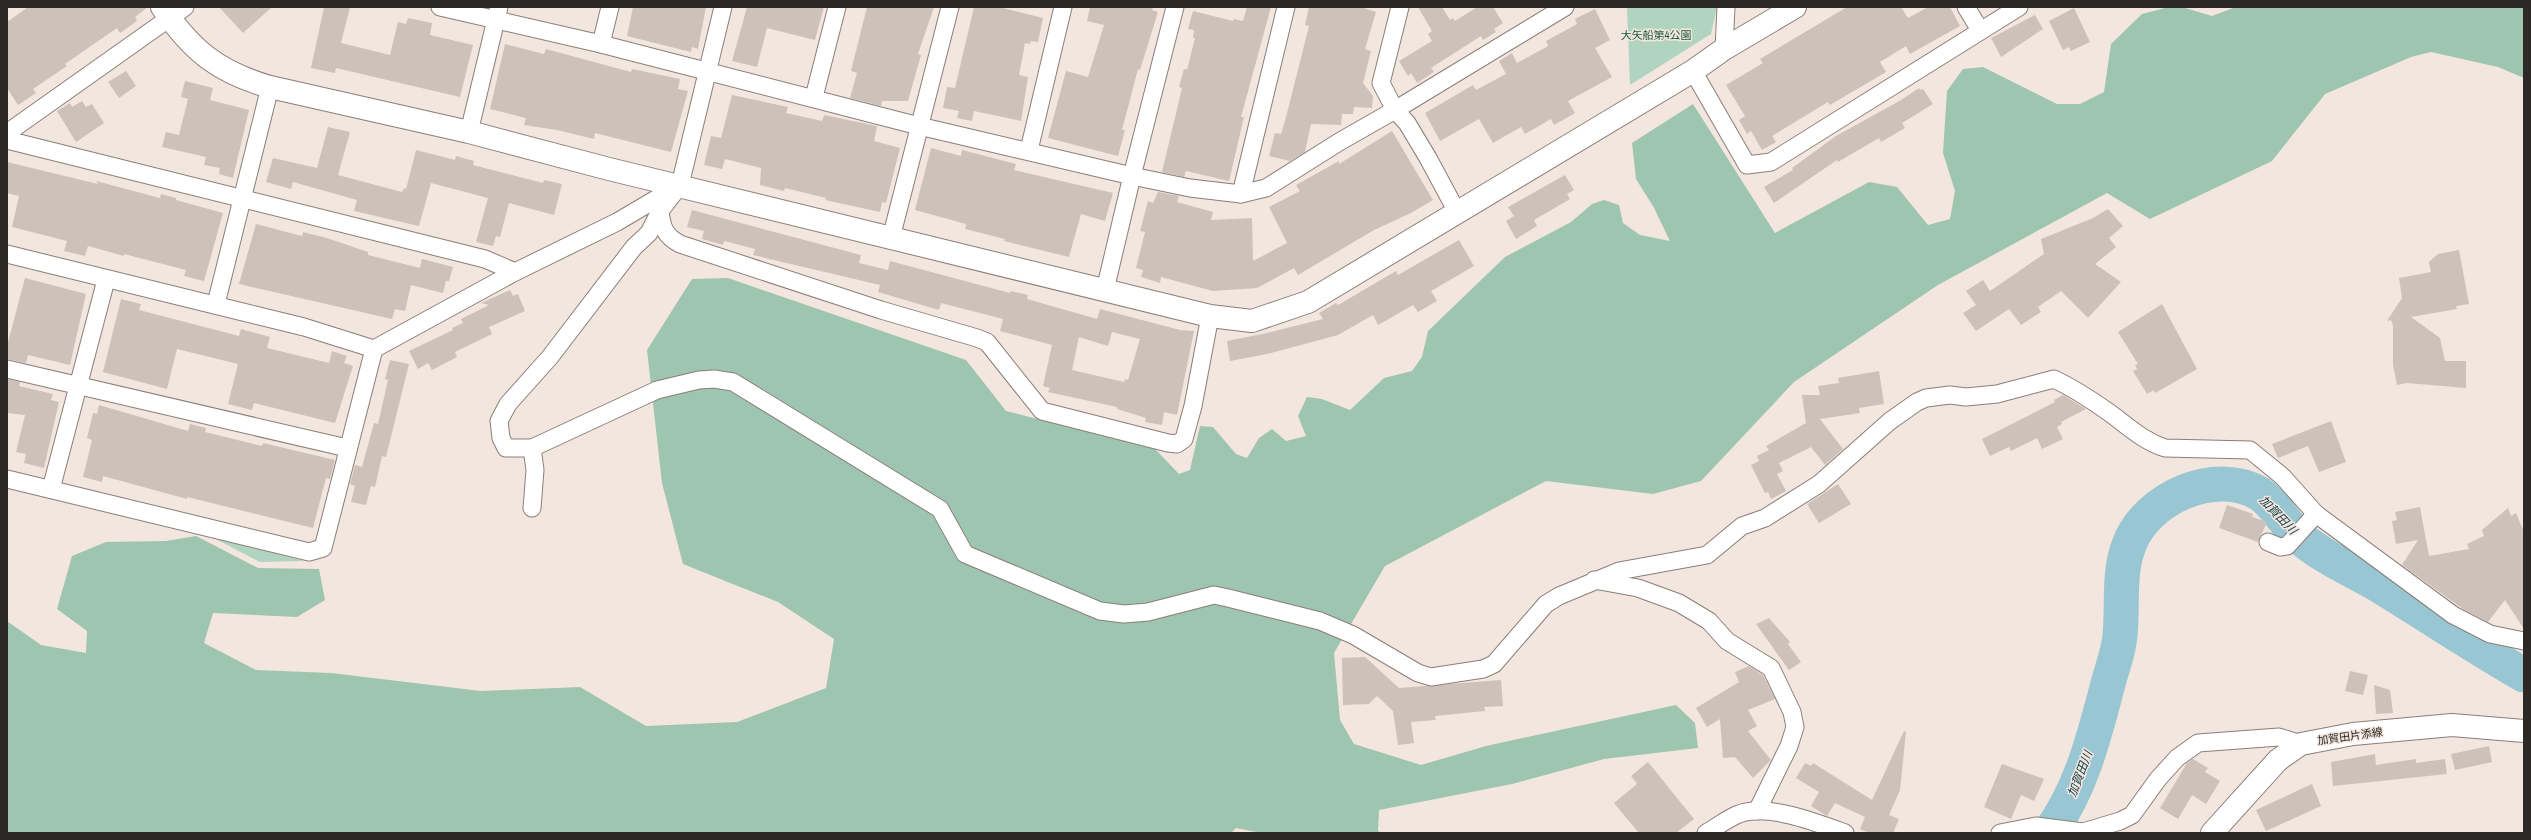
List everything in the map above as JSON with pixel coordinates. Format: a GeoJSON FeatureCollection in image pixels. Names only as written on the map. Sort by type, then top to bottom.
{"type":"FeatureCollection","features":[{"type":"Feature","properties":{"kind":"street"},"geometry":{"type":"LineString","coordinates":[[440,7],[497,13],[601,44],[708,73],[814,97],[919,126],[1029,150],[1132,176],[1190,188],[1241,194],[1266,188],[1339,142],[1396,110],[1566,7]]}},
{"type":"Feature","properties":{"kind":"street"},"geometry":{"type":"LineString","coordinates":[[601,44],[610,7]]}},
{"type":"Feature","properties":{"kind":"street"},"geometry":{"type":"LineString","coordinates":[[723,7],[680,185],[660,211],[649,233],[634,247],[550,357],[508,404],[499,421],[501,438],[506,448],[532,448],[657,390],[699,380],[714,379],[733,382],[940,509],[965,554],[1073,601],[1100,611],[1124,614],[1148,612],[1214,595],[1320,621],[1353,636],[1418,673],[1431,676],[1483,669],[1494,664],[1546,604],[1594,580],[1619,571],[1707,555],[1742,526],[1765,518],[1819,484],[1890,421],[1926,398],[1950,395],[1966,396],[1997,394],[2054,379],[2070,386],[2108,412],[2134,434],[2158,446],[2164,448],[2250,450],[2283,477],[2312,519],[2453,615],[2490,634],[2524,641]]}},
{"type":"Feature","properties":{"kind":"street"},"geometry":{"type":"LineString","coordinates":[[814,97],[837,7]]}},
{"type":"Feature","properties":{"kind":"street"},"geometry":{"type":"LineString","coordinates":[[891,238],[950,7]]}},
{"type":"Feature","properties":{"kind":"street"},"geometry":{"type":"LineString","coordinates":[[1029,150],[1063,7]]}},
{"type":"Feature","properties":{"kind":"street"},"geometry":{"type":"LineString","coordinates":[[1105,290],[1175,7]]}},
{"type":"Feature","properties":{"kind":"street"},"geometry":{"type":"LineString","coordinates":[[1241,194],[1286,7]]}},
{"type":"Feature","properties":{"kind":"street"},"geometry":{"type":"LineString","coordinates":[[1400,7],[1381,83],[1396,110],[1407,123],[1456,212]]}},
{"type":"Feature","properties":{"kind":"street"},"geometry":{"type":"LineString","coordinates":[[1724,49],[1726,7]]}},
{"type":"Feature","properties":{"kind":"street"},"geometry":{"type":"LineString","coordinates":[[7,133],[172,11],[203,56],[243,79],[270,87],[468,132],[1210,316],[1252,321],[1308,302],[1693,71],[1724,49],[1795,7]]}},
{"type":"Feature","properties":{"kind":"street"},"geometry":{"type":"LineString","coordinates":[[1966,7],[1980,30]]}},
{"type":"Feature","properties":{"kind":"street"},"geometry":{"type":"LineString","coordinates":[[1693,71],[1747,165],[1771,162],[2019,7]]}},
{"type":"Feature","properties":{"kind":"street"},"geometry":{"type":"LineString","coordinates":[[468,132],[497,13]]}},
{"type":"Feature","properties":{"kind":"street"},"geometry":{"type":"LineString","coordinates":[[216,304],[270,87]]}},
{"type":"Feature","properties":{"kind":"street"},"geometry":{"type":"LineString","coordinates":[[7,140],[485,259],[515,272]]}},
{"type":"Feature","properties":{"kind":"street"},"geometry":{"type":"LineString","coordinates":[[7,254],[106,280],[216,304],[304,327],[374,349],[515,272],[617,222],[680,185]]}},
{"type":"Feature","properties":{"kind":"street"},"geometry":{"type":"LineString","coordinates":[[660,211],[663,229],[670,239],[680,244],[874,308],[987,342],[1042,411],[1168,443],[1177,444],[1184,439],[1193,406],[1210,316]]}},
{"type":"Feature","properties":{"kind":"street"},"geometry":{"type":"LineString","coordinates":[[51,489],[80,386],[106,280]]}},
{"type":"Feature","properties":{"kind":"street"},"geometry":{"type":"LineString","coordinates":[[7,479],[309,552],[323,548],[347,448],[374,349]]}},
{"type":"Feature","properties":{"kind":"street"},"geometry":{"type":"LineString","coordinates":[[7,368],[347,448]]}},
{"type":"Feature","properties":{"kind":"street"},"geometry":{"type":"LineString","coordinates":[[532,448],[535,470],[532,508]]}},
{"type":"Feature","properties":{"kind":"street"},"geometry":{"type":"LineString","coordinates":[[2268,542],[2280,547],[2287,546],[2312,519]]}},
{"type":"Feature","properties":{"kind":"street"},"geometry":{"type":"LineString","coordinates":[[1594,580],[1638,588],[1679,602],[1709,621],[1727,640],[1771,668],[1792,712],[1795,727],[1789,746],[1757,811]]}},
{"type":"Feature","properties":{"kind":"street","name":"加賀田片添線"},"geometry":{"type":"LineString","coordinates":[[2212,833],[2278,760],[2301,744],[2353,734],[2452,725],[2524,731]]}},
{"type":"Feature","properties":{"kind":"street"},"geometry":{"type":"LineString","coordinates":[[2000,833],[2036,826],[2083,832],[2132,815],[2158,779],[2177,758],[2198,743],[2279,737],[2301,744]]}},
{"type":"Feature","properties":{"kind":"street"},"geometry":{"type":"LineString","coordinates":[[1706,833],[1739,814],[1757,811],[1819,823],[1845,833]]}},
{"type":"Feature","properties":{"kind":"green space","name":"大矢船第4公園"},"geometry":{"type":"Polygon","coordinates":[[[1627,7],[1717,7],[1711,34],[1630,85],[1627,7]]]}},
{"type":"Feature","properties":{"kind":"green space"},"geometry":{"type":"Polygon","coordinates":[[[2169,7],[2182,7],[2212,16],[2236,7],[2524,7],[2524,78],[2498,67],[2431,52],[2411,57],[2325,94],[2272,161],[2150,219],[2107,193],[1938,285],[1794,382],[1701,481],[1653,494],[1546,481],[1385,566],[1334,653],[1340,720],[1354,744],[1421,765],[1486,746],[1676,705],[1695,723],[1698,748],[1604,759],[1512,784],[1379,810],[1378,831],[1382,833],[1261,833],[1236,828],[1231,833],[7,833],[7,621],[41,645],[86,653],[87,631],[57,609],[72,556],[106,542],[166,541],[196,536],[258,568],[319,569],[325,600],[297,617],[213,613],[204,643],[256,670],[331,673],[481,691],[580,687],[646,726],[737,722],[826,688],[834,639],[778,602],[683,564],[662,483],[647,350],[692,279],[728,278],[966,360],[1006,411],[1155,449],[1179,474],[1190,470],[1200,426],[1213,427],[1236,454],[1247,458],[1259,438],[1272,429],[1286,441],[1306,436],[1298,416],[1307,397],[1322,399],[1350,410],[1384,378],[1412,371],[1422,357],[1428,331],[1505,257],[1571,222],[1592,204],[1604,200],[1619,205],[1623,223],[1640,235],[1670,241],[1653,206],[1636,179],[1632,143],[1693,104],[1775,233],[1869,182],[1897,187],[1928,225],[1950,219],[1955,191],[1943,153],[1947,91],[1963,69],[1983,67],[2057,104],[2080,104],[2104,92],[2111,44],[2142,14],[2169,7]]]}},
{"type":"Feature","properties":{"kind":"green space"},"geometry":{"type":"Polygon","coordinates":[[[210,536],[304,561],[260,562],[210,536]]]}},
{"type":"Feature","properties":{"kind":"building"},"geometry":{"type":"Polygon","coordinates":[[[28,7],[148,7],[135,17],[137,21],[120,33],[117,28],[65,64],[67,66],[33,89],[36,93],[18,105],[7,88],[7,22],[28,7]]]}},
{"type":"Feature","properties":{"kind":"building"},"geometry":{"type":"Polygon","coordinates":[[[219,7],[272,7],[243,33],[219,7]]]}},
{"type":"Feature","properties":{"kind":"building"},"geometry":{"type":"Polygon","coordinates":[[[324,7],[350,7],[341,43],[390,55],[398,22],[406,24],[408,18],[432,23],[430,35],[473,45],[460,97],[336,68],[335,73],[311,68],[324,7]]]}},
{"type":"Feature","properties":{"kind":"building"},"geometry":{"type":"Polygon","coordinates":[[[633,7],[706,7],[698,49],[692,47],[691,52],[627,36],[633,7]]]}},
{"type":"Feature","properties":{"kind":"building"},"geometry":{"type":"Polygon","coordinates":[[[747,7],[824,7],[815,40],[767,28],[757,67],[732,61],[747,7]]]}},
{"type":"Feature","properties":{"kind":"building"},"geometry":{"type":"Polygon","coordinates":[[[867,7],[934,7],[918,54],[921,55],[908,101],[882,101],[881,106],[850,98],[857,73],[851,71],[867,7]]]}},
{"type":"Feature","properties":{"kind":"building"},"geometry":{"type":"Polygon","coordinates":[[[974,7],[999,7],[1043,18],[1038,42],[1031,41],[1030,44],[1025,43],[1019,75],[1028,77],[1021,121],[974,111],[972,121],[957,118],[959,111],[943,108],[947,87],[955,88],[974,7]]]}},
{"type":"Feature","properties":{"kind":"building"},"geometry":{"type":"Polygon","coordinates":[[[1090,7],[1153,7],[1152,10],[1158,12],[1140,70],[1138,69],[1122,130],[1125,130],[1118,156],[1048,138],[1066,71],[1088,77],[1104,25],[1087,21],[1090,7]]]}},
{"type":"Feature","properties":{"kind":"building"},"geometry":{"type":"Polygon","coordinates":[[[1247,7],[1271,7],[1241,117],[1244,117],[1229,181],[1186,171],[1184,177],[1162,172],[1182,88],[1179,87],[1184,69],[1187,70],[1195,38],[1193,38],[1194,30],[1188,29],[1193,11],[1233,21],[1234,19],[1243,21],[1247,7]]]}},
{"type":"Feature","properties":{"kind":"building"},"geometry":{"type":"Polygon","coordinates":[[[1309,7],[1361,7],[1376,12],[1365,49],[1371,51],[1363,83],[1373,96],[1372,108],[1354,107],[1353,114],[1342,114],[1341,125],[1311,124],[1305,152],[1290,161],[1269,156],[1275,133],[1281,134],[1285,121],[1309,26],[1305,25],[1309,7]]]}},
{"type":"Feature","properties":{"kind":"building"},"geometry":{"type":"Polygon","coordinates":[[[1418,7],[1442,7],[1450,20],[1453,18],[1455,21],[1477,7],[1493,7],[1503,23],[1494,29],[1496,32],[1483,40],[1481,36],[1431,68],[1434,72],[1417,83],[1411,73],[1408,76],[1399,61],[1432,41],[1428,34],[1432,31],[1418,7]]]}},
{"type":"Feature","properties":{"kind":"building"},"geometry":{"type":"Polygon","coordinates":[[[1847,7],[1901,7],[1908,18],[1928,7],[1950,7],[1960,26],[1910,54],[1906,46],[1880,62],[1886,72],[1830,105],[1828,102],[1772,136],[1776,142],[1762,150],[1751,131],[1747,134],[1739,120],[1745,116],[1726,85],[1763,63],[1760,59],[1847,7]]]}},
{"type":"Feature","properties":{"kind":"building"},"geometry":{"type":"Polygon","coordinates":[[[2074,8],[2090,42],[2071,51],[2069,47],[2063,50],[2049,21],[2074,8]]]}},
{"type":"Feature","properties":{"kind":"building"},"geometry":{"type":"Polygon","coordinates":[[[1595,9],[1610,40],[1595,48],[1612,77],[1568,101],[1575,113],[1554,125],[1551,119],[1525,134],[1521,127],[1493,143],[1479,119],[1440,141],[1425,113],[1473,85],[1476,90],[1506,74],[1499,61],[1512,53],[1517,63],[1548,46],[1546,41],[1577,24],[1575,19],[1595,9]]]}},
{"type":"Feature","properties":{"kind":"building"},"geometry":{"type":"Polygon","coordinates":[[[2035,15],[2043,29],[2001,57],[1991,38],[2035,15]]]}},
{"type":"Feature","properties":{"kind":"building"},"geometry":{"type":"Polygon","coordinates":[[[505,44],[544,54],[546,49],[631,72],[632,69],[680,79],[678,89],[688,91],[671,152],[595,133],[594,139],[557,130],[524,125],[526,118],[490,109],[505,44]]]}},
{"type":"Feature","properties":{"kind":"building"},"geometry":{"type":"Polygon","coordinates":[[[126,71],[136,86],[119,98],[108,82],[126,71]]]}},
{"type":"Feature","properties":{"kind":"building"},"geometry":{"type":"Polygon","coordinates":[[[185,81],[213,88],[210,100],[249,110],[233,178],[219,174],[220,168],[204,165],[206,157],[162,147],[166,132],[179,135],[188,99],[181,97],[185,81]]]}},
{"type":"Feature","properties":{"kind":"building"},"geometry":{"type":"Polygon","coordinates":[[[1919,88],[1920,90],[1923,89],[1933,104],[1902,123],[1905,128],[1881,142],[1879,138],[1838,162],[1837,160],[1774,203],[1764,187],[1793,170],[1792,168],[1836,136],[1901,100],[1919,88]]]}},
{"type":"Feature","properties":{"kind":"building"},"geometry":{"type":"Polygon","coordinates":[[[732,95],[788,107],[786,113],[822,121],[824,115],[877,126],[874,141],[900,148],[886,203],[882,202],[880,212],[825,200],[826,198],[785,188],[784,191],[760,185],[761,168],[725,159],[722,169],[704,165],[711,136],[721,138],[732,95]]]}},
{"type":"Feature","properties":{"kind":"building"},"geometry":{"type":"Polygon","coordinates":[[[82,101],[86,107],[92,104],[104,123],[76,142],[57,111],[70,103],[72,107],[82,101]]]}},
{"type":"Feature","properties":{"kind":"building"},"geometry":{"type":"Polygon","coordinates":[[[328,127],[350,132],[338,175],[402,192],[404,188],[406,189],[416,150],[455,160],[456,156],[474,161],[473,165],[543,183],[544,180],[562,184],[554,215],[509,203],[500,237],[496,236],[493,246],[476,242],[488,198],[431,183],[419,226],[354,211],[357,200],[293,182],[291,189],[266,182],[273,158],[317,168],[328,127]]]}},
{"type":"Feature","properties":{"kind":"building"},"geometry":{"type":"Polygon","coordinates":[[[1392,131],[1433,200],[1411,213],[1374,230],[1298,275],[1294,268],[1257,288],[1213,291],[1161,277],[1160,283],[1141,277],[1143,270],[1136,268],[1145,232],[1140,231],[1148,201],[1153,203],[1158,192],[1179,196],[1177,202],[1213,212],[1211,220],[1252,218],[1253,261],[1287,243],[1269,207],[1300,191],[1296,185],[1339,161],[1339,164],[1392,131]]]}},
{"type":"Feature","properties":{"kind":"building"},"geometry":{"type":"Polygon","coordinates":[[[931,148],[961,156],[962,150],[1016,164],[1014,170],[1113,193],[1105,221],[1081,214],[1069,257],[1004,241],[1005,239],[965,229],[966,224],[915,210],[931,148]]]}},
{"type":"Feature","properties":{"kind":"building"},"geometry":{"type":"Polygon","coordinates":[[[7,162],[98,184],[96,181],[160,198],[161,194],[176,198],[176,200],[223,213],[204,281],[184,276],[186,270],[88,246],[85,256],[64,251],[67,241],[12,227],[19,196],[7,193],[7,162]]]}},
{"type":"Feature","properties":{"kind":"building"},"geometry":{"type":"Polygon","coordinates":[[[1565,175],[1574,190],[1567,194],[1570,199],[1534,220],[1537,226],[1516,239],[1506,221],[1514,216],[1508,207],[1565,175]]]}},
{"type":"Feature","properties":{"kind":"building"},"geometry":{"type":"Polygon","coordinates":[[[2108,209],[2123,226],[2109,238],[2116,247],[2095,264],[2121,282],[2088,318],[2061,291],[2038,307],[2041,312],[2021,325],[2009,309],[1976,331],[1963,313],[1976,305],[1966,291],[1983,280],[1990,291],[2044,254],[2041,239],[2093,218],[2108,209]]]}},
{"type":"Feature","properties":{"kind":"building"},"geometry":{"type":"Polygon","coordinates":[[[692,210],[861,255],[859,263],[888,270],[890,261],[1010,293],[1010,291],[1028,295],[1027,299],[1097,319],[1100,309],[1180,330],[1194,331],[1177,415],[1164,412],[1162,425],[1145,422],[1146,418],[1117,409],[1117,407],[1048,392],[1050,388],[1043,386],[1052,345],[1000,331],[1003,319],[941,303],[939,310],[878,292],[880,285],[753,255],[755,249],[724,241],[723,245],[702,239],[704,231],[687,227],[692,210]],[[1112,332],[1108,346],[1079,337],[1072,370],[1124,382],[1125,379],[1128,380],[1140,339],[1112,332]]]}},
{"type":"Feature","properties":{"kind":"building"},"geometry":{"type":"Polygon","coordinates":[[[256,224],[302,236],[303,232],[327,238],[368,252],[368,255],[420,268],[422,259],[453,267],[449,281],[446,281],[443,293],[411,285],[405,311],[395,309],[392,319],[239,284],[256,224]]]}},
{"type":"Feature","properties":{"kind":"building"},"geometry":{"type":"Polygon","coordinates":[[[1459,240],[1474,266],[1431,291],[1437,301],[1418,312],[1413,305],[1378,325],[1373,315],[1338,335],[1267,354],[1230,361],[1227,341],[1323,319],[1319,313],[1336,303],[1338,305],[1396,271],[1398,275],[1459,240]]]}},
{"type":"Feature","properties":{"kind":"building"},"geometry":{"type":"Polygon","coordinates":[[[2459,250],[2469,304],[2456,306],[2457,309],[2411,317],[2440,338],[2445,361],[2466,361],[2466,388],[2407,383],[2397,385],[2393,365],[2393,326],[2391,320],[2387,321],[2402,298],[2399,278],[2431,272],[2429,262],[2438,254],[2459,250]]]}},
{"type":"Feature","properties":{"kind":"building"},"geometry":{"type":"Polygon","coordinates":[[[25,278],[86,294],[70,365],[28,355],[26,363],[7,359],[7,346],[25,278]]]}},
{"type":"Feature","properties":{"kind":"building"},"geometry":{"type":"Polygon","coordinates":[[[510,290],[513,296],[518,294],[525,311],[489,327],[492,334],[455,352],[457,357],[432,370],[428,363],[418,369],[409,351],[453,330],[452,328],[463,323],[461,319],[489,305],[481,303],[510,290]]]}},
{"type":"Feature","properties":{"kind":"building"},"geometry":{"type":"Polygon","coordinates":[[[121,299],[141,304],[139,310],[239,336],[241,329],[270,337],[267,348],[329,363],[332,351],[347,356],[344,363],[353,366],[335,423],[254,403],[252,410],[228,404],[238,364],[177,349],[167,389],[103,372],[121,299]]]}},
{"type":"Feature","properties":{"kind":"building"},"geometry":{"type":"Polygon","coordinates":[[[2162,304],[2197,369],[2155,393],[2154,390],[2147,394],[2133,371],[2137,369],[2135,365],[2138,364],[2118,332],[2162,304]]]}},
{"type":"Feature","properties":{"kind":"building"},"geometry":{"type":"Polygon","coordinates":[[[390,360],[409,364],[386,457],[382,456],[375,487],[371,486],[366,505],[351,502],[355,486],[350,484],[355,465],[362,467],[374,423],[378,424],[388,380],[385,379],[390,360]]]}},
{"type":"Feature","properties":{"kind":"building"},"geometry":{"type":"Polygon","coordinates":[[[1879,371],[1884,404],[1859,408],[1860,413],[1820,419],[1843,449],[1825,465],[1811,447],[1779,463],[1783,471],[1777,474],[1786,491],[1771,499],[1768,492],[1765,493],[1751,465],[1759,461],[1757,456],[1769,450],[1766,446],[1806,423],[1802,395],[1820,395],[1818,386],[1839,383],[1838,378],[1879,371]]]}},
{"type":"Feature","properties":{"kind":"building"},"geometry":{"type":"Polygon","coordinates":[[[7,379],[20,382],[19,386],[53,394],[51,400],[59,402],[44,468],[24,463],[26,454],[16,452],[25,415],[7,413],[7,379]]]}},
{"type":"Feature","properties":{"kind":"building"},"geometry":{"type":"Polygon","coordinates":[[[2063,395],[2086,409],[2061,422],[2062,424],[2057,427],[2063,439],[2042,449],[2037,438],[2011,451],[2009,447],[1990,456],[1982,439],[2055,402],[2054,400],[2063,395]]]}},
{"type":"Feature","properties":{"kind":"building"},"geometry":{"type":"Polygon","coordinates":[[[99,405],[188,431],[190,424],[206,428],[205,432],[262,446],[263,443],[335,460],[330,479],[326,478],[313,528],[187,497],[187,499],[103,476],[102,482],[83,477],[92,440],[87,438],[93,413],[97,414],[99,405]]]}},
{"type":"Feature","properties":{"kind":"building"},"geometry":{"type":"Polygon","coordinates":[[[2331,421],[2346,462],[2319,472],[2308,446],[2278,458],[2272,444],[2331,421]]]}},
{"type":"Feature","properties":{"kind":"building"},"geometry":{"type":"Polygon","coordinates":[[[1838,484],[1851,504],[1819,523],[1807,504],[1838,484]]]}},
{"type":"Feature","properties":{"kind":"building"},"geometry":{"type":"Polygon","coordinates":[[[2227,505],[2253,514],[2252,517],[2267,522],[2258,542],[2219,528],[2227,505]]]}},
{"type":"Feature","properties":{"kind":"building"},"geometry":{"type":"Polygon","coordinates":[[[2420,507],[2429,556],[2469,549],[2467,544],[2484,536],[2482,530],[2508,508],[2511,516],[2516,513],[2524,532],[2524,629],[2505,600],[2488,622],[2463,609],[2402,565],[2418,540],[2396,544],[2392,521],[2397,520],[2395,512],[2420,507]]]}},
{"type":"Feature","properties":{"kind":"building"},"geometry":{"type":"Polygon","coordinates":[[[1769,618],[1790,642],[1788,644],[1801,662],[1789,670],[1756,624],[1769,618]]]}},
{"type":"Feature","properties":{"kind":"building"},"geometry":{"type":"Polygon","coordinates":[[[1365,657],[1399,688],[1501,680],[1503,706],[1484,707],[1485,711],[1435,716],[1436,720],[1411,722],[1414,743],[1398,745],[1393,711],[1377,696],[1369,704],[1343,705],[1342,658],[1365,657]]]}},
{"type":"Feature","properties":{"kind":"building"},"geometry":{"type":"Polygon","coordinates":[[[1749,666],[1763,675],[1775,699],[1748,710],[1757,726],[1748,731],[1771,760],[1753,778],[1735,757],[1723,758],[1720,719],[1707,727],[1696,708],[1739,682],[1735,672],[1749,666]]]}},
{"type":"Feature","properties":{"kind":"building"},"geometry":{"type":"Polygon","coordinates":[[[2350,671],[2368,675],[2363,695],[2345,691],[2350,671]]]}},
{"type":"Feature","properties":{"kind":"building"},"geometry":{"type":"Polygon","coordinates":[[[2374,685],[2390,690],[2393,713],[2376,714],[2374,685]]]}},
{"type":"Feature","properties":{"kind":"building"},"geometry":{"type":"Polygon","coordinates":[[[1904,731],[1906,732],[1900,790],[1889,815],[1899,819],[1893,833],[1869,833],[1860,829],[1865,817],[1835,803],[1827,816],[1811,806],[1819,792],[1796,778],[1805,763],[1811,766],[1813,763],[1872,800],[1904,731]]]}},
{"type":"Feature","properties":{"kind":"building"},"geometry":{"type":"Polygon","coordinates":[[[2489,746],[2492,762],[2455,770],[2451,754],[2489,746]]]}},
{"type":"Feature","properties":{"kind":"building"},"geometry":{"type":"Polygon","coordinates":[[[2375,754],[2376,765],[2416,759],[2416,763],[2445,759],[2447,774],[2333,786],[2331,762],[2375,754]]]}},
{"type":"Feature","properties":{"kind":"building"},"geometry":{"type":"Polygon","coordinates":[[[2193,759],[2208,768],[2205,772],[2220,781],[2206,804],[2192,795],[2178,819],[2160,808],[2187,763],[2193,759]]]}},
{"type":"Feature","properties":{"kind":"building"},"geometry":{"type":"Polygon","coordinates":[[[1648,762],[1694,819],[1676,833],[1639,833],[1614,803],[1637,784],[1631,776],[1648,762]]]}},
{"type":"Feature","properties":{"kind":"building"},"geometry":{"type":"Polygon","coordinates":[[[2002,764],[2044,779],[2034,801],[2021,795],[2011,819],[1984,807],[2002,764]]]}},
{"type":"Feature","properties":{"kind":"building"},"geometry":{"type":"Polygon","coordinates":[[[2312,784],[2321,806],[2266,831],[2256,810],[2312,784]]]}},
{"type":"Feature","properties":{"kind":"waterway","name":"加賀田川"},"geometry":{"type":"LineString","coordinates":[[2049,833],[2060,816],[2079,779],[2093,740],[2116,658],[2121,624],[2123,567],[2129,545],[2138,528],[2150,513],[2166,501],[2184,492],[2204,486],[2223,484],[2242,487],[2260,494],[2272,504],[2297,535],[2312,547],[2380,586],[2524,675]]}}]}
